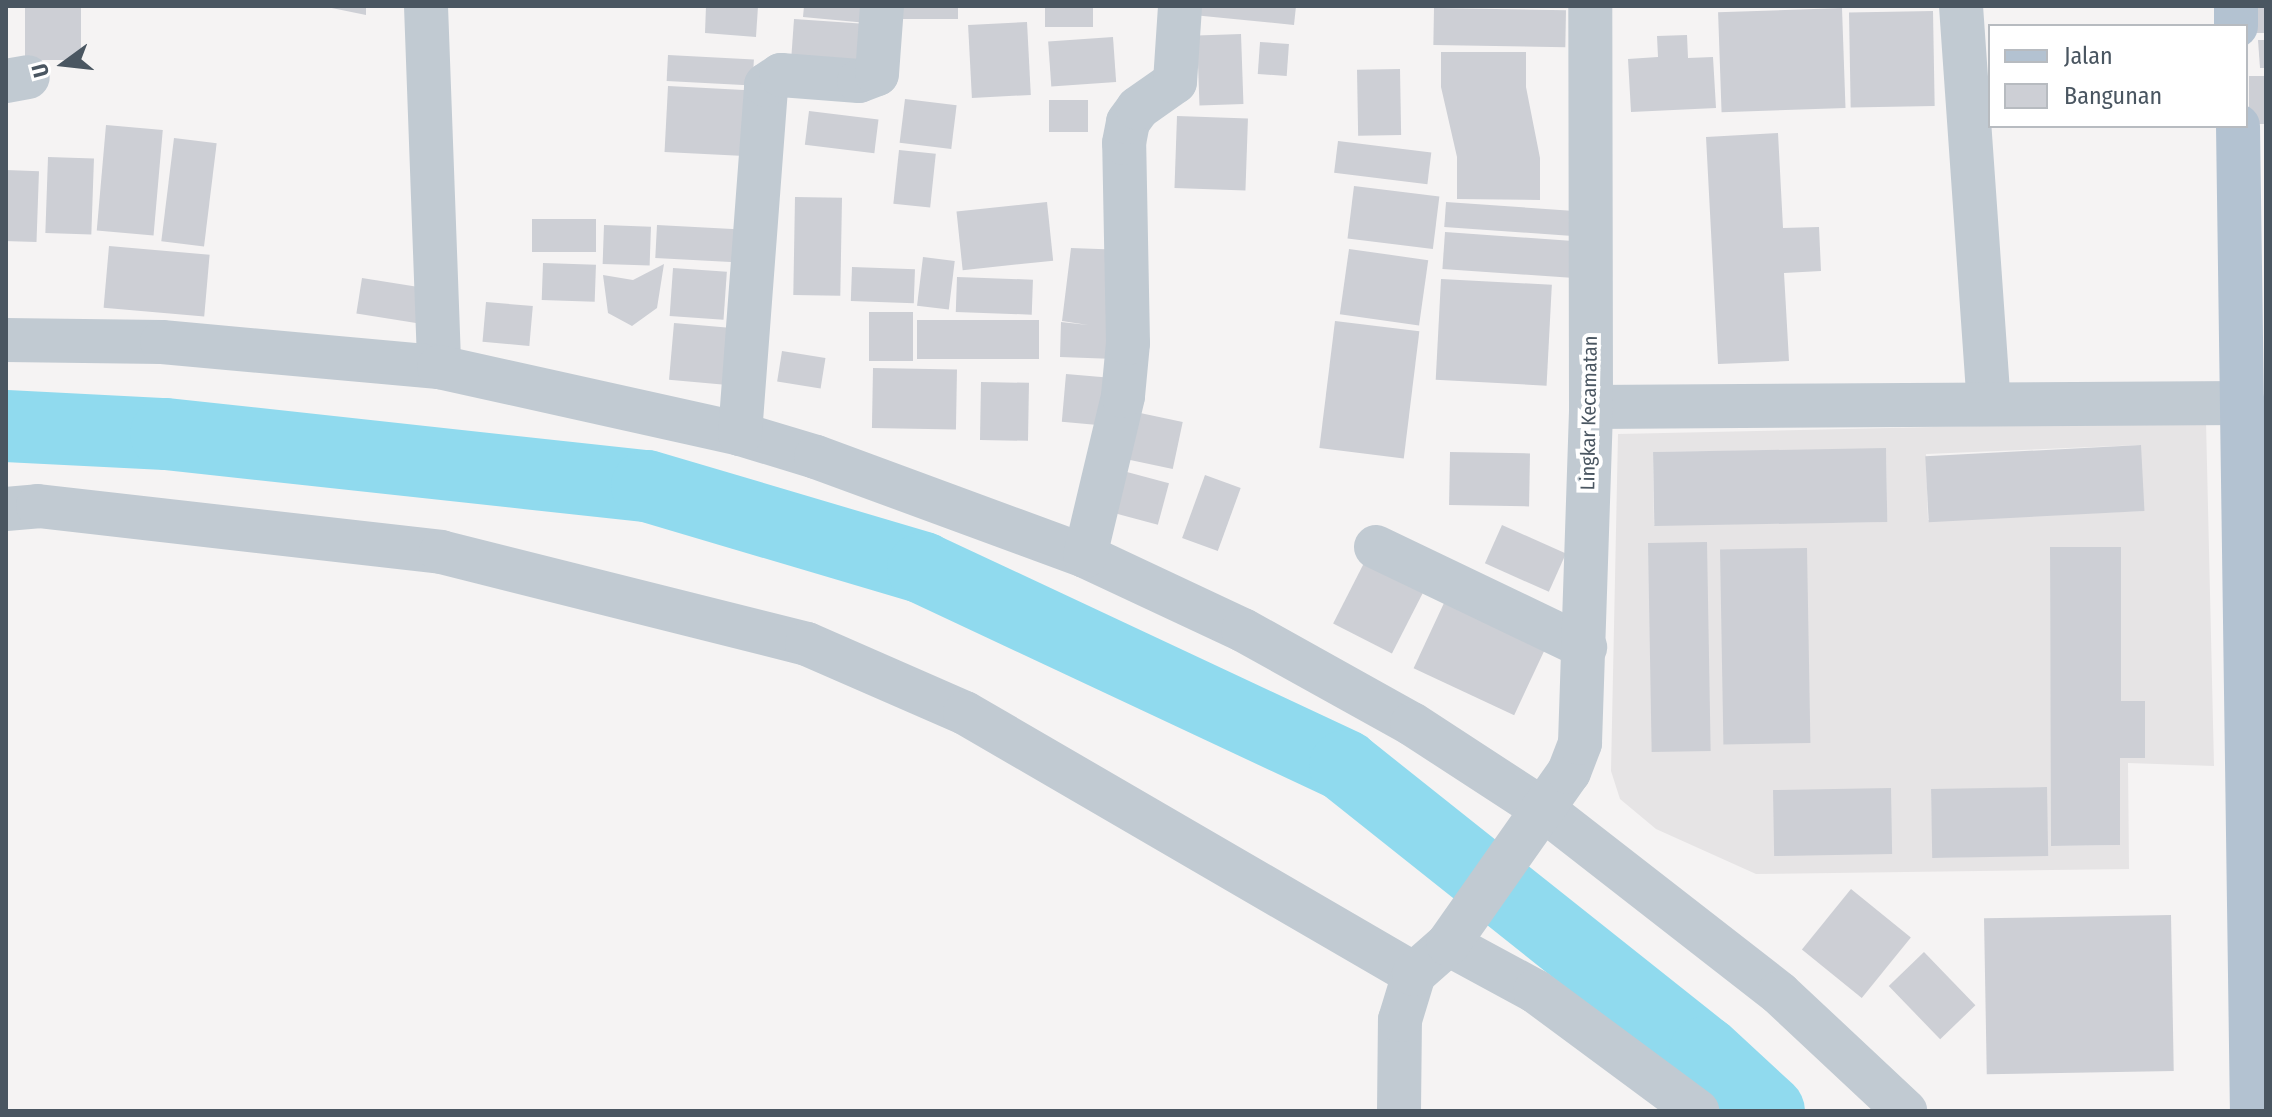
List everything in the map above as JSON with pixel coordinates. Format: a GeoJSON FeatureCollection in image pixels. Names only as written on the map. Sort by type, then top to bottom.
{"type":"FeatureCollection","features":[{"type":"Feature","properties":{"kind":"main road"},"geometry":{"type":"LineString","coordinates":[[2247,129],[2254,328],[2243,403],[2255,544],[2252,1111]]}},
{"type":"Feature","properties":{"kind":"street"},"geometry":{"type":"LineString","coordinates":[[426,6],[439,367]]}},
{"type":"Feature","properties":{"kind":"street"},"geometry":{"type":"LineString","coordinates":[[740,434],[766,85],[781,75],[859,81],[877,74],[882,6]]}},
{"type":"Feature","properties":{"kind":"street"},"geometry":{"type":"LineString","coordinates":[[1085,556],[1117,424],[1127,357],[1126,132],[1138,108],[1175,82],[1180,6]]}},
{"type":"Feature","properties":{"kind":"street","name":"Lingkar Kecamatan"},"geometry":{"type":"LineString","coordinates":[[1414,974],[1448,944],[1569,772],[1580,743],[1591,407],[1590,6]]}},
{"type":"Feature","properties":{"kind":"street"},"geometry":{"type":"LineString","coordinates":[[1961,6],[1989,404]]}},
{"type":"Feature","properties":{"kind":"street"},"geometry":{"type":"LineString","coordinates":[[6,340],[162,342],[439,367],[740,434],[917,490],[1085,556],[1243,630],[1412,724],[1532,824],[1779,993],[1905,1111]]}},
{"type":"Feature","properties":{"kind":"street"},"geometry":{"type":"LineString","coordinates":[[1591,407],[2243,403]]}},
{"type":"Feature","properties":{"kind":"street"},"geometry":{"type":"LineString","coordinates":[[6,509],[38,506],[441,552],[807,644],[965,713],[1414,974],[1400,1020],[1399,1111]]}},
{"type":"Feature","properties":{"kind":"street"},"geometry":{"type":"LineString","coordinates":[[1376,547],[1585,647]]}},
{"type":"Feature","properties":{"kind":"street"},"geometry":{"type":"LineString","coordinates":[[1448,944],[1535,991],[1697,1111]]}},
{"type":"Feature","properties":{"kind":"shaded area"},"geometry":{"type":"Polygon","coordinates":[[[2206,421],[2214,766],[2128,763],[2129,869],[1756,874],[1656,829],[1620,799],[1611,771],[1618,434],[2206,421]],[[2140,445],[1926,454],[1928,520],[2143,511],[2140,445]],[[1886,449],[1653,452],[1654,525],[1887,522],[1886,449]],[[2050,547],[2052,846],[2120,845],[2120,758],[2145,757],[2145,702],[2121,701],[2121,548],[2050,547]],[[2046,787],[1931,790],[1933,858],[2048,855],[2046,787]]]}},
{"type":"Feature","properties":{"kind":"building"},"geometry":{"type":"Polygon","coordinates":[[[25,6],[81,6],[81,60],[25,60],[25,6]]]}},
{"type":"Feature","properties":{"kind":"building"},"geometry":{"type":"Polygon","coordinates":[[[322,6],[366,6],[366,15],[322,6]]]}},
{"type":"Feature","properties":{"kind":"building"},"geometry":{"type":"Polygon","coordinates":[[[706,6],[758,6],[756,37],[705,33],[706,6]]]}},
{"type":"Feature","properties":{"kind":"building"},"geometry":{"type":"Polygon","coordinates":[[[804,6],[879,6],[878,24],[803,17],[804,6]]]}},
{"type":"Feature","properties":{"kind":"building"},"geometry":{"type":"Polygon","coordinates":[[[901,6],[958,6],[958,19],[901,19],[901,6]]]}},
{"type":"Feature","properties":{"kind":"building"},"geometry":{"type":"Polygon","coordinates":[[[1045,6],[1093,6],[1093,27],[1045,27],[1045,6]]]}},
{"type":"Feature","properties":{"kind":"building"},"geometry":{"type":"Polygon","coordinates":[[[1194,6],[1296,6],[1294,25],[1193,15],[1194,6]]]}},
{"type":"Feature","properties":{"kind":"building"},"geometry":{"type":"Polygon","coordinates":[[[2254,6],[2266,6],[2266,33],[2254,33],[2254,6]]]}},
{"type":"Feature","properties":{"kind":"building"},"geometry":{"type":"Polygon","coordinates":[[[1434,8],[1566,10],[1565,47],[1433,45],[1434,8]]]}},
{"type":"Feature","properties":{"kind":"building"},"geometry":{"type":"Polygon","coordinates":[[[1842,8],[1845,108],[1722,112],[1718,12],[1842,8]]]}},
{"type":"Feature","properties":{"kind":"building"},"geometry":{"type":"Polygon","coordinates":[[[1933,11],[1935,106],[1851,107],[1849,12],[1933,11]]]}},
{"type":"Feature","properties":{"kind":"building"},"geometry":{"type":"Polygon","coordinates":[[[794,19],[871,24],[868,70],[791,65],[794,19]]]}},
{"type":"Feature","properties":{"kind":"building"},"geometry":{"type":"Polygon","coordinates":[[[1027,22],[1031,95],[972,98],[968,25],[1027,22]]]}},
{"type":"Feature","properties":{"kind":"building"},"geometry":{"type":"Polygon","coordinates":[[[1241,34],[1243,104],[1199,105],[1197,36],[1241,34]]]}},
{"type":"Feature","properties":{"kind":"building"},"geometry":{"type":"Polygon","coordinates":[[[1687,35],[1688,58],[1713,57],[1716,108],[1631,112],[1628,59],[1658,57],[1657,36],[1687,35]]]}},
{"type":"Feature","properties":{"kind":"building"},"geometry":{"type":"Polygon","coordinates":[[[1113,37],[1116,82],[1051,86],[1048,42],[1113,37]]]}},
{"type":"Feature","properties":{"kind":"building"},"geometry":{"type":"Polygon","coordinates":[[[2258,40],[2266,40],[2266,68],[2260,68],[2258,40]]]}},
{"type":"Feature","properties":{"kind":"building"},"geometry":{"type":"Polygon","coordinates":[[[1260,42],[1289,44],[1287,76],[1258,74],[1260,42]]]}},
{"type":"Feature","properties":{"kind":"building"},"geometry":{"type":"Polygon","coordinates":[[[1441,52],[1526,52],[1526,87],[1540,158],[1540,200],[1457,199],[1457,157],[1441,87],[1441,52]]]}},
{"type":"Feature","properties":{"kind":"building"},"geometry":{"type":"Polygon","coordinates":[[[668,55],[754,60],[753,85],[667,81],[668,55]]]}},
{"type":"Feature","properties":{"kind":"building"},"geometry":{"type":"Polygon","coordinates":[[[1400,69],[1401,135],[1358,136],[1357,70],[1400,69]]]}},
{"type":"Feature","properties":{"kind":"building"},"geometry":{"type":"Polygon","coordinates":[[[2249,76],[2266,76],[2266,124],[2249,124],[2249,76]]]}},
{"type":"Feature","properties":{"kind":"building"},"geometry":{"type":"Polygon","coordinates":[[[668,86],[758,91],[754,157],[665,152],[668,86]]]}},
{"type":"Feature","properties":{"kind":"building"},"geometry":{"type":"Polygon","coordinates":[[[905,99],[957,105],[951,149],[900,143],[905,99]]]}},
{"type":"Feature","properties":{"kind":"building"},"geometry":{"type":"Polygon","coordinates":[[[1049,100],[1088,100],[1088,132],[1049,132],[1049,100]]]}},
{"type":"Feature","properties":{"kind":"building"},"geometry":{"type":"Polygon","coordinates":[[[809,111],[878,120],[874,153],[805,145],[809,111]]]}},
{"type":"Feature","properties":{"kind":"building"},"geometry":{"type":"Polygon","coordinates":[[[1177,116],[1248,118],[1245,190],[1174,188],[1177,116]]]}},
{"type":"Feature","properties":{"kind":"building"},"geometry":{"type":"Polygon","coordinates":[[[106,125],[163,130],[154,236],[97,231],[106,125]]]}},
{"type":"Feature","properties":{"kind":"building"},"geometry":{"type":"Polygon","coordinates":[[[1778,133],[1783,228],[1819,227],[1821,271],[1784,273],[1789,361],[1718,364],[1706,137],[1778,133]]]}},
{"type":"Feature","properties":{"kind":"building"},"geometry":{"type":"Polygon","coordinates":[[[174,138],[217,143],[204,246],[161,241],[174,138]]]}},
{"type":"Feature","properties":{"kind":"building"},"geometry":{"type":"Polygon","coordinates":[[[1338,141],[1431,152],[1427,184],[1334,173],[1338,141]]]}},
{"type":"Feature","properties":{"kind":"building"},"geometry":{"type":"Polygon","coordinates":[[[899,150],[936,154],[930,208],[893,204],[899,150]]]}},
{"type":"Feature","properties":{"kind":"building"},"geometry":{"type":"Polygon","coordinates":[[[48,157],[94,159],[91,235],[45,233],[48,157]]]}},
{"type":"Feature","properties":{"kind":"building"},"geometry":{"type":"Polygon","coordinates":[[[6,170],[39,171],[37,242],[6,241],[6,170]]]}},
{"type":"Feature","properties":{"kind":"building"},"geometry":{"type":"Polygon","coordinates":[[[1354,186],[1439,196],[1433,249],[1348,239],[1354,186]]]}},
{"type":"Feature","properties":{"kind":"building"},"geometry":{"type":"Polygon","coordinates":[[[795,197],[842,198],[840,296],[793,295],[795,197]]]}},
{"type":"Feature","properties":{"kind":"building"},"geometry":{"type":"Polygon","coordinates":[[[1047,202],[1053,261],[963,270],[956,212],[1047,202]]]}},
{"type":"Feature","properties":{"kind":"building"},"geometry":{"type":"Polygon","coordinates":[[[1446,202],[1571,211],[1569,236],[1444,227],[1446,202]]]}},
{"type":"Feature","properties":{"kind":"building"},"geometry":{"type":"Polygon","coordinates":[[[532,219],[596,219],[596,252],[532,252],[532,219]]]}},
{"type":"Feature","properties":{"kind":"building"},"geometry":{"type":"Polygon","coordinates":[[[604,225],[651,227],[650,266],[603,264],[604,225]]]}},
{"type":"Feature","properties":{"kind":"building"},"geometry":{"type":"Polygon","coordinates":[[[657,225],[742,229],[740,262],[655,258],[657,225]]]}},
{"type":"Feature","properties":{"kind":"building"},"geometry":{"type":"Polygon","coordinates":[[[1445,232],[1577,241],[1574,278],[1442,269],[1445,232]]]}},
{"type":"Feature","properties":{"kind":"building"},"geometry":{"type":"Polygon","coordinates":[[[109,246],[210,255],[204,317],[104,308],[109,246]]]}},
{"type":"Feature","properties":{"kind":"building"},"geometry":{"type":"Polygon","coordinates":[[[1071,248],[1126,250],[1115,359],[1060,357],[1061,322],[1088,325],[1062,321],[1071,248]]]}},
{"type":"Feature","properties":{"kind":"building"},"geometry":{"type":"Polygon","coordinates":[[[1349,249],[1428,260],[1419,325],[1340,314],[1349,249]]]}},
{"type":"Feature","properties":{"kind":"building"},"geometry":{"type":"Polygon","coordinates":[[[923,257],[955,261],[949,310],[917,306],[923,257]]]}},
{"type":"Feature","properties":{"kind":"building"},"geometry":{"type":"Polygon","coordinates":[[[543,263],[596,265],[595,302],[542,300],[543,263]]]}},
{"type":"Feature","properties":{"kind":"building"},"geometry":{"type":"Polygon","coordinates":[[[664,264],[657,308],[632,326],[608,313],[603,275],[633,280],[664,264]]]}},
{"type":"Feature","properties":{"kind":"building"},"geometry":{"type":"Polygon","coordinates":[[[852,267],[915,269],[914,303],[851,301],[852,267]]]}},
{"type":"Feature","properties":{"kind":"building"},"geometry":{"type":"Polygon","coordinates":[[[673,268],[727,272],[724,320],[670,316],[673,268]]]}},
{"type":"Feature","properties":{"kind":"building"},"geometry":{"type":"Polygon","coordinates":[[[957,277],[1033,280],[1032,315],[956,312],[957,277]]]}},
{"type":"Feature","properties":{"kind":"building"},"geometry":{"type":"Polygon","coordinates":[[[362,278],[423,288],[418,323],[356,314],[362,278]]]}},
{"type":"Feature","properties":{"kind":"building"},"geometry":{"type":"Polygon","coordinates":[[[1441,279],[1552,285],[1547,386],[1436,380],[1441,279]]]}},
{"type":"Feature","properties":{"kind":"building"},"geometry":{"type":"Polygon","coordinates":[[[486,302],[533,306],[529,346],[483,342],[486,302]]]}},
{"type":"Feature","properties":{"kind":"building"},"geometry":{"type":"Polygon","coordinates":[[[869,312],[913,312],[913,361],[869,361],[869,312]]]}},
{"type":"Feature","properties":{"kind":"building"},"geometry":{"type":"Polygon","coordinates":[[[917,320],[1039,320],[1039,359],[917,359],[917,320]]]}},
{"type":"Feature","properties":{"kind":"building"},"geometry":{"type":"Polygon","coordinates":[[[1335,321],[1419,331],[1404,458],[1319,448],[1335,321]]]}},
{"type":"Feature","properties":{"kind":"building"},"geometry":{"type":"Polygon","coordinates":[[[674,323],[744,329],[739,386],[669,380],[674,323]]]}},
{"type":"Feature","properties":{"kind":"building"},"geometry":{"type":"Polygon","coordinates":[[[782,351],[825,358],[821,389],[777,382],[782,351]]]}},
{"type":"Feature","properties":{"kind":"building"},"geometry":{"type":"Polygon","coordinates":[[[873,368],[957,369],[956,429],[872,428],[873,368]]]}},
{"type":"Feature","properties":{"kind":"building"},"geometry":{"type":"Polygon","coordinates":[[[1066,374],[1116,378],[1112,426],[1062,422],[1066,374]]]}},
{"type":"Feature","properties":{"kind":"building"},"geometry":{"type":"Polygon","coordinates":[[[981,382],[1029,383],[1028,441],[980,440],[981,382]]]}},
{"type":"Feature","properties":{"kind":"building"},"geometry":{"type":"Polygon","coordinates":[[[1126,410],[1183,422],[1173,469],[1116,457],[1126,410]]]}},
{"type":"Feature","properties":{"kind":"building"},"geometry":{"type":"Polygon","coordinates":[[[2141,445],[2144,511],[1929,522],[1925,456],[2141,445]]]}},
{"type":"Feature","properties":{"kind":"building"},"geometry":{"type":"Polygon","coordinates":[[[1886,448],[1887,522],[1654,526],[1653,452],[1886,448]]]}},
{"type":"Feature","properties":{"kind":"building"},"geometry":{"type":"Polygon","coordinates":[[[1450,452],[1530,453],[1529,506],[1449,505],[1450,452]]]}},
{"type":"Feature","properties":{"kind":"building"},"geometry":{"type":"Polygon","coordinates":[[[1112,468],[1169,483],[1158,525],[1101,510],[1112,468]]]}},
{"type":"Feature","properties":{"kind":"building"},"geometry":{"type":"Polygon","coordinates":[[[1205,475],[1241,488],[1218,551],[1182,538],[1205,475]]]}},
{"type":"Feature","properties":{"kind":"building"},"geometry":{"type":"Polygon","coordinates":[[[1502,525],[1566,553],[1549,592],[1485,563],[1502,525]]]}},
{"type":"Feature","properties":{"kind":"building"},"geometry":{"type":"Polygon","coordinates":[[[1707,542],[1711,751],[1652,752],[1648,543],[1707,542]]]}},
{"type":"Feature","properties":{"kind":"building"},"geometry":{"type":"Polygon","coordinates":[[[2050,547],[2121,547],[2121,701],[2145,701],[2145,758],[2120,758],[2120,845],[2051,846],[2050,547]]]}},
{"type":"Feature","properties":{"kind":"building"},"geometry":{"type":"Polygon","coordinates":[[[1807,548],[1810,743],[1723,744],[1720,550],[1807,548]]]}},
{"type":"Feature","properties":{"kind":"building"},"geometry":{"type":"Polygon","coordinates":[[[1364,563],[1423,593],[1392,654],[1333,624],[1364,563]]]}},
{"type":"Feature","properties":{"kind":"building"},"geometry":{"type":"Polygon","coordinates":[[[1444,603],[1545,650],[1514,715],[1414,668],[1444,603]]]}},
{"type":"Feature","properties":{"kind":"building"},"geometry":{"type":"Polygon","coordinates":[[[2047,787],[2048,856],[1932,858],[1931,789],[2047,787]]]}},
{"type":"Feature","properties":{"kind":"building"},"geometry":{"type":"Polygon","coordinates":[[[1891,788],[1892,854],[1774,856],[1773,790],[1891,788]]]}},
{"type":"Feature","properties":{"kind":"building"},"geometry":{"type":"Polygon","coordinates":[[[1851,889],[1911,937],[1862,998],[1802,950],[1851,889]]]}},
{"type":"Feature","properties":{"kind":"building"},"geometry":{"type":"Polygon","coordinates":[[[2171,915],[2174,1071],[1987,1074],[1984,918],[2171,915]]]}},
{"type":"Feature","properties":{"kind":"building"},"geometry":{"type":"Polygon","coordinates":[[[1924,952],[1975,1005],[1940,1039],[1889,986],[1924,952]]]}},
{"type":"Feature","properties":{"kind":"waterway"},"geometry":{"type":"LineString","coordinates":[[6,426],[166,434],[647,486],[923,568],[1345,766],[1705,1052],[1769,1111]]}}]}
